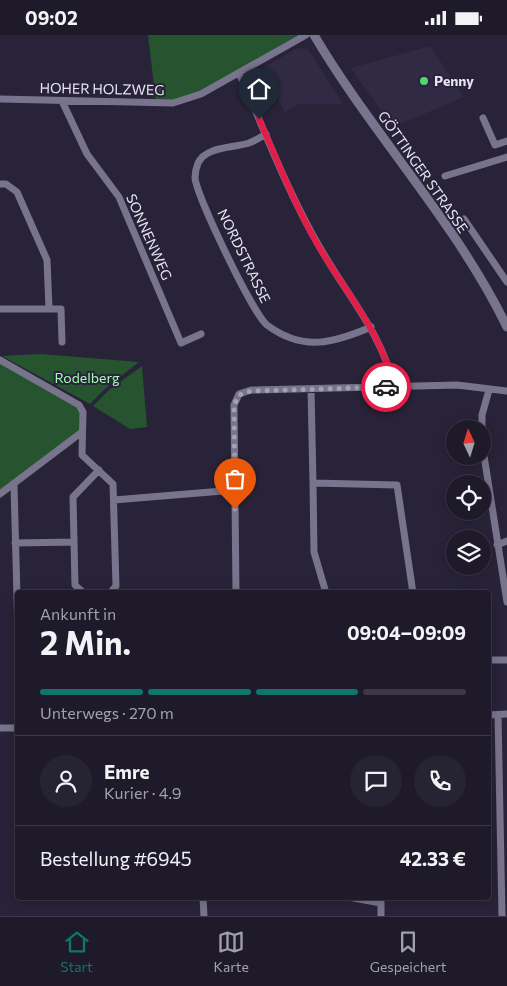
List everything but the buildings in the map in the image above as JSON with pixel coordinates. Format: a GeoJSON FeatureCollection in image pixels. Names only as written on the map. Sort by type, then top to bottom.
{"type":"FeatureCollection","features":[{"type":"Feature","properties":{"kind":"street","name":"HOHER HOLZWEG"},"geometry":{"type":"LineString","coordinates":[[0,99],[173,103],[201,95],[306,35]]}},
{"type":"Feature","properties":{"kind":"street","name":"GÖTTINGER STRASSE"},"geometry":{"type":"LineString","coordinates":[[314,35],[370,120],[456,241],[484,284],[507,327]]}},
{"type":"Feature","properties":{"kind":"street"},"geometry":{"type":"LineString","coordinates":[[239,73],[285,182],[320,247],[371,327],[388,362],[394,387]]}},
{"type":"Feature","properties":{"kind":"street","name":"SONNENWEG"},"geometry":{"type":"LineString","coordinates":[[62,101],[87,155],[119,197],[181,343],[201,334]]}},
{"type":"Feature","properties":{"kind":"street"},"geometry":{"type":"LineString","coordinates":[[445,176],[504,158],[495,145],[482,118]]}},
{"type":"Feature","properties":{"kind":"street","name":"NORDSTRASSE"},"geometry":{"type":"LineString","coordinates":[[266,134],[252,142],[214,150],[199,161],[195,180],[252,304],[267,324],[304,342],[330,343],[371,327]]}},
{"type":"Feature","properties":{"kind":"street"},"geometry":{"type":"LineString","coordinates":[[495,145],[507,141]]}},
{"type":"Feature","properties":{"kind":"street"},"geometry":{"type":"LineString","coordinates":[[0,184],[6,185],[17,192],[47,260],[49,309]]}},
{"type":"Feature","properties":{"kind":"street"},"geometry":{"type":"LineString","coordinates":[[464,219],[507,282]]}},
{"type":"Feature","properties":{"kind":"street"},"geometry":{"type":"LineString","coordinates":[[0,309],[61,309],[62,342]]}},
{"type":"Feature","properties":{"kind":"street"},"geometry":{"type":"LineString","coordinates":[[0,360],[79,405],[83,412],[82,455],[113,484],[116,586],[113,590]]}},
{"type":"Feature","properties":{"kind":"street"},"geometry":{"type":"LineString","coordinates":[[236,590],[234,405],[239,395],[251,391],[456,385],[507,391]]}},
{"type":"Feature","properties":{"kind":"street"},"geometry":{"type":"LineString","coordinates":[[311,389],[314,552],[325,590]]}},
{"type":"Feature","properties":{"kind":"street"},"geometry":{"type":"LineString","coordinates":[[482,420],[489,390]]}},
{"type":"Feature","properties":{"kind":"street"},"geometry":{"type":"LineString","coordinates":[[0,494],[82,432]]}},
{"type":"Feature","properties":{"kind":"street"},"geometry":{"type":"LineString","coordinates":[[485,465],[507,602]]}},
{"type":"Feature","properties":{"kind":"street"},"geometry":{"type":"LineString","coordinates":[[81,590],[75,585],[73,497],[99,470]]}},
{"type":"Feature","properties":{"kind":"street"},"geometry":{"type":"LineString","coordinates":[[313,483],[397,485],[413,590]]}},
{"type":"Feature","properties":{"kind":"street"},"geometry":{"type":"LineString","coordinates":[[14,485],[17,590]]}},
{"type":"Feature","properties":{"kind":"street"},"geometry":{"type":"LineString","coordinates":[[114,500],[235,490]]}},
{"type":"Feature","properties":{"kind":"street"},"geometry":{"type":"LineString","coordinates":[[16,543],[74,541]]}},
{"type":"Feature","properties":{"kind":"street"},"geometry":{"type":"LineString","coordinates":[[498,545],[507,541]]}},
{"type":"Feature","properties":{"kind":"street"},"geometry":{"type":"LineString","coordinates":[[491,660],[507,660]]}},
{"type":"Feature","properties":{"kind":"street"},"geometry":{"type":"LineString","coordinates":[[491,715],[507,714]]}},
{"type":"Feature","properties":{"kind":"street"},"geometry":{"type":"LineString","coordinates":[[498,715],[502,916]]}},
{"type":"Feature","properties":{"kind":"street"},"geometry":{"type":"LineString","coordinates":[[0,729],[15,728]]}},
{"type":"Feature","properties":{"kind":"street"},"geometry":{"type":"LineString","coordinates":[[203,900],[204,916]]}},
{"type":"Feature","properties":{"kind":"street"},"geometry":{"type":"LineString","coordinates":[[381,900],[381,916]]}},
{"type":"Feature","properties":{"kind":"shaded area"},"geometry":{"type":"Polygon","coordinates":[[[430,46],[464,97],[393,127],[351,68],[430,46]]]}},
{"type":"Feature","properties":{"kind":"shaded area"},"geometry":{"type":"Polygon","coordinates":[[[298,48],[308,49],[343,104],[299,104],[285,112],[263,68],[298,48]]]}},
{"type":"Feature","properties":{"kind":"green space"},"geometry":{"type":"Polygon","coordinates":[[[148,35],[306,35],[213,88],[174,100],[156,102],[148,35]]]}},
{"type":"Feature","properties":{"kind":"green space","name":"Rodelberg"},"geometry":{"type":"Polygon","coordinates":[[[41,354],[139,362],[107,387],[90,404],[2,356],[41,354]]]}},
{"type":"Feature","properties":{"kind":"green space"},"geometry":{"type":"Polygon","coordinates":[[[0,360],[79,405],[82,432],[0,494],[0,360]]]}},
{"type":"Feature","properties":{"kind":"green space"},"geometry":{"type":"Polygon","coordinates":[[[142,366],[147,427],[130,429],[93,406],[109,390],[142,366]]]}},
{"type":"Feature","properties":{"kind":"way so far"},"geometry":{"type":"LineString","coordinates":[[235,509],[234,405],[239,395],[251,391],[386,387]]}},
{"type":"Feature","properties":{"kind":"place","name":"Penny"},"geometry":{"type":"Point","coordinates":[424,81]}},
{"type":"Feature","properties":{"kind":"route"},"geometry":{"type":"LineString","coordinates":[[259,119],[284,180],[320,247],[371,327],[384,353],[391,371],[394,387],[386,387]]}}]}
